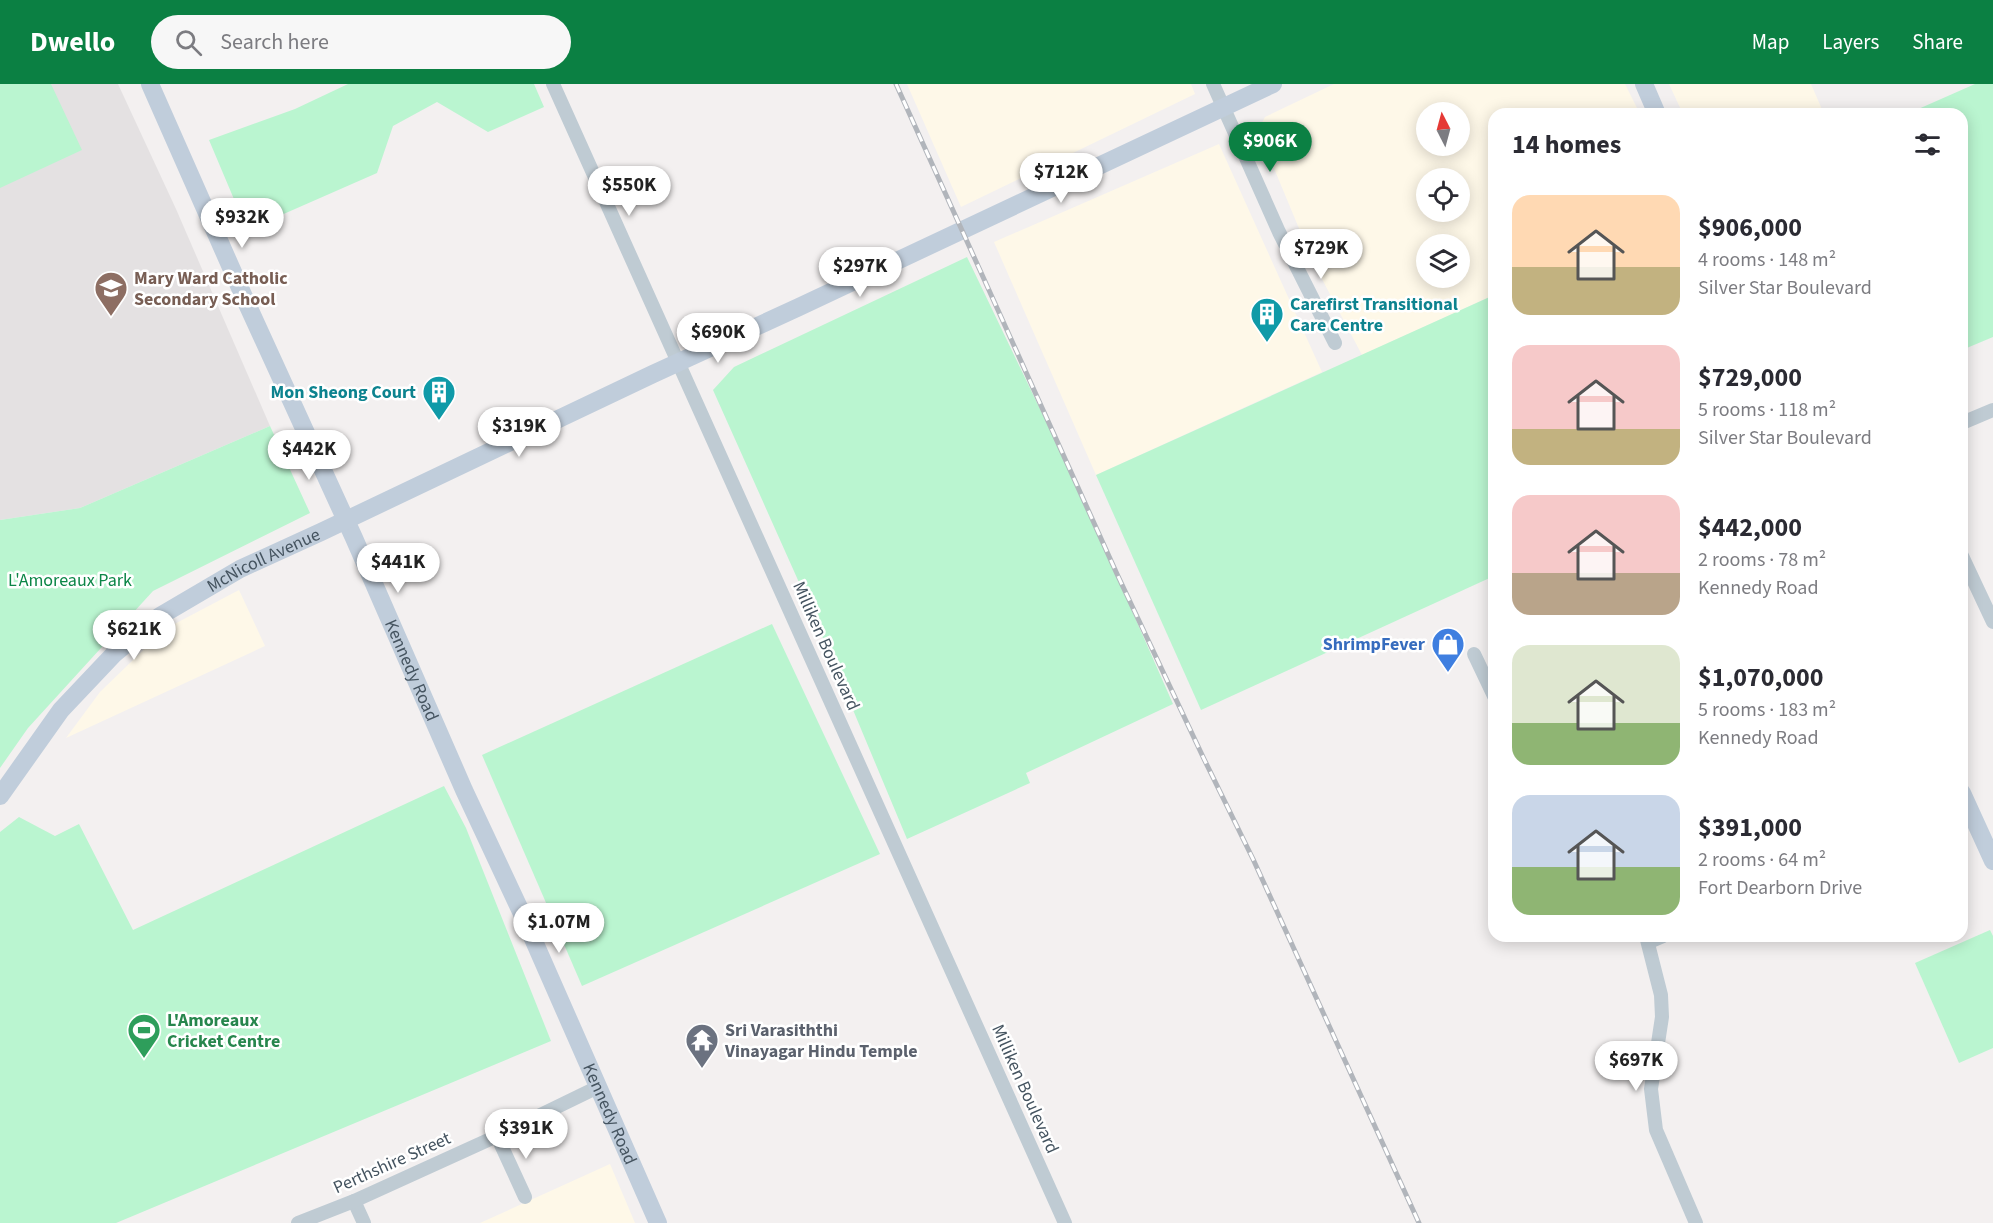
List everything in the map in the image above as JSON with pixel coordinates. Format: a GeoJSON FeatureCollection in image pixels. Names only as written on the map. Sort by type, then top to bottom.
{"type":"FeatureCollection","features":[{"type":"Feature","properties":{"kind":"main road","name":"Kennedy Road"},"geometry":{"type":"LineString","coordinates":[[150,84],[658,1223]]}},
{"type":"Feature","properties":{"kind":"main road","name":"McNicoll Avenue"},"geometry":{"type":"LineString","coordinates":[[0,796],[61,710],[114,654],[160,616],[240,569],[1273,84]]}},
{"type":"Feature","properties":{"kind":"main road"},"geometry":{"type":"LineString","coordinates":[[1644,84],[1654,108]]}},
{"type":"Feature","properties":{"kind":"main road"},"geometry":{"type":"LineString","coordinates":[[1968,808],[1993,861]]}},
{"type":"Feature","properties":{"kind":"street","name":"Milliken Boulevard"},"geometry":{"type":"LineString","coordinates":[[553,84],[759,543],[787,600],[1065,1223]]}},
{"type":"Feature","properties":{"kind":"street"},"geometry":{"type":"LineString","coordinates":[[1214,84],[1279,232],[1335,343]]}},
{"type":"Feature","properties":{"kind":"street"},"geometry":{"type":"LineString","coordinates":[[1968,420],[1993,410]]}},
{"type":"Feature","properties":{"kind":"street"},"geometry":{"type":"LineString","coordinates":[[1968,569],[1993,622]]}},
{"type":"Feature","properties":{"kind":"street"},"geometry":{"type":"LineString","coordinates":[[1474,654],[1488,683]]}},
{"type":"Feature","properties":{"kind":"street"},"geometry":{"type":"LineString","coordinates":[[1648,942],[1661,995],[1662,1017],[1651,1089],[1656,1130],[1696,1223]]}},
{"type":"Feature","properties":{"kind":"street","name":"Perthshire Street"},"geometry":{"type":"LineString","coordinates":[[298,1223],[354,1201],[497,1136],[597,1087]]}},
{"type":"Feature","properties":{"kind":"street"},"geometry":{"type":"LineString","coordinates":[[497,1136],[525,1197]]}},
{"type":"Feature","properties":{"kind":"street"},"geometry":{"type":"LineString","coordinates":[[354,1201],[364,1223]]}},
{"type":"Feature","properties":{"kind":"shaded area","name":"Mary Ward Catholic Secondary School"},"geometry":{"type":"Polygon","coordinates":[[[0,84],[118,84],[176,209],[270,426],[80,508],[0,520],[0,84]]]}},
{"type":"Feature","properties":{"kind":"shaded area"},"geometry":{"type":"Polygon","coordinates":[[[907,84],[1191,84],[1195,94],[961,207],[907,84]]]}},
{"type":"Feature","properties":{"kind":"shaded area"},"geometry":{"type":"Polygon","coordinates":[[[1334,84],[1625,84],[1637,108],[1488,108],[1488,298],[1362,355],[1313,262],[1258,130],[1265,117],[1334,84]]]}},
{"type":"Feature","properties":{"kind":"shaded area"},"geometry":{"type":"Polygon","coordinates":[[[1669,84],[1811,84],[1821,108],[1680,108],[1669,84]]]}},
{"type":"Feature","properties":{"kind":"shaded area"},"geometry":{"type":"Polygon","coordinates":[[[1219,144],[1322,372],[1096,475],[994,242],[1219,144]]]}},
{"type":"Feature","properties":{"kind":"shaded area"},"geometry":{"type":"Polygon","coordinates":[[[239,590],[265,646],[66,738],[100,692],[165,629],[239,590]]]}},
{"type":"Feature","properties":{"kind":"shaded area"},"geometry":{"type":"Polygon","coordinates":[[[610,1164],[635,1223],[480,1223],[610,1164]]]}},
{"type":"Feature","properties":{"kind":"green space"},"geometry":{"type":"Polygon","coordinates":[[[0,84],[51,84],[82,150],[0,188],[0,84]]]}},
{"type":"Feature","properties":{"kind":"green space"},"geometry":{"type":"Polygon","coordinates":[[[348,84],[534,84],[544,107],[488,132],[437,102],[393,126],[377,173],[247,230],[209,140],[295,109],[348,84]]]}},
{"type":"Feature","properties":{"kind":"green space"},"geometry":{"type":"Polygon","coordinates":[[[1975,84],[1993,84],[1993,337],[1968,347],[1968,108],[1921,108],[1975,84]]]}},
{"type":"Feature","properties":{"kind":"green space"},"geometry":{"type":"Polygon","coordinates":[[[967,257],[1077,486],[1173,704],[1026,773],[1030,783],[907,839],[810,607],[713,390],[734,367],[967,257]]]}},
{"type":"Feature","properties":{"kind":"green space"},"geometry":{"type":"Polygon","coordinates":[[[1488,298],[1488,579],[1201,710],[1096,475],[1488,298]]]}},
{"type":"Feature","properties":{"kind":"green space","name":"L'Amoreaux Park"},"geometry":{"type":"Polygon","coordinates":[[[270,426],[310,513],[153,591],[28,728],[0,768],[0,520],[80,508],[270,426]]]}},
{"type":"Feature","properties":{"kind":"green space"},"geometry":{"type":"Polygon","coordinates":[[[772,624],[880,854],[582,986],[482,755],[772,624]]]}},
{"type":"Feature","properties":{"kind":"green space"},"geometry":{"type":"Polygon","coordinates":[[[444,786],[466,828],[551,1041],[116,1223],[0,1223],[0,832],[19,817],[55,836],[79,824],[133,930],[444,786]]]}},
{"type":"Feature","properties":{"kind":"green space"},"geometry":{"type":"Polygon","coordinates":[[[1990,930],[1993,936],[1993,1048],[1959,1063],[1915,963],[1963,942],[1968,942],[1968,940],[1990,930]]]}},
{"type":"Feature","properties":{"kind":"railway"},"geometry":{"type":"LineString","coordinates":[[896,84],[1117,574],[1253,859],[1419,1223]]}},
{"type":"Feature","properties":{"kind":"place","name":"Mary Ward Catholic Secondary School"},"geometry":{"type":"Point","coordinates":[111,317]}},
{"type":"Feature","properties":{"kind":"place","name":"Carefirst Transitional Care Centre"},"geometry":{"type":"Point","coordinates":[1267,343]}},
{"type":"Feature","properties":{"kind":"place","name":"Mon Sheong Court"},"geometry":{"type":"Point","coordinates":[439,421]}},
{"type":"Feature","properties":{"kind":"place","name":"ShrimpFever"},"geometry":{"type":"Point","coordinates":[1448,673]}},
{"type":"Feature","properties":{"kind":"place","name":"L'Amoreaux Cricket Centre"},"geometry":{"type":"Point","coordinates":[144,1059]}},
{"type":"Feature","properties":{"kind":"place","name":"Sri Varasiththi Vinayagar Hindu Temple"},"geometry":{"type":"Point","coordinates":[702,1069]}}]}
